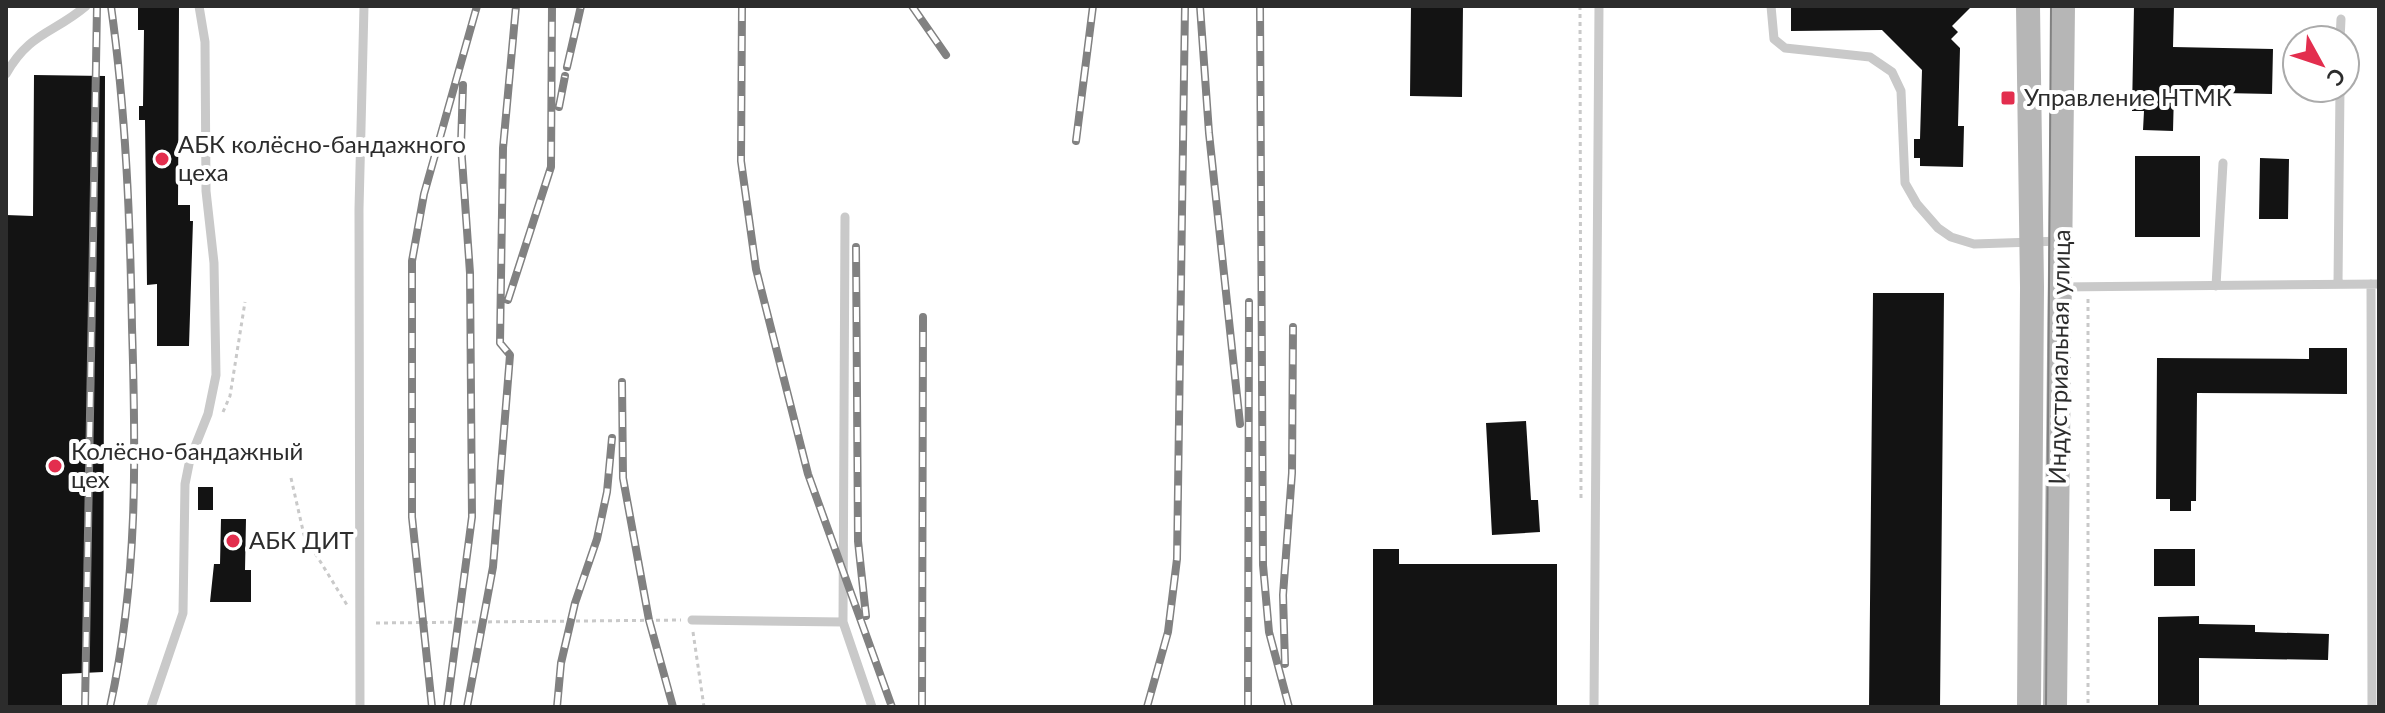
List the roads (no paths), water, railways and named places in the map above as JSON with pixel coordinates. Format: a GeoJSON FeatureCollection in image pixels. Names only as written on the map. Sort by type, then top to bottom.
{"type":"FeatureCollection","features":[{"type":"Feature","properties":{"kind":"main road","name":"Индустриальная улица"},"geometry":{"type":"LineString","coordinates":[[2028,6],[2031,241],[2046,287],[2055,707]]}},
{"type":"Feature","properties":{"kind":"main road","name":"Индустриальная улица"},"geometry":{"type":"LineString","coordinates":[[2029,707],[2046,287],[2061,240],[2063,6]]}},
{"type":"Feature","properties":{"kind":"lane"},"geometry":{"type":"LineString","coordinates":[[6,74],[38,35],[68,21],[86,6]]}},
{"type":"Feature","properties":{"kind":"lane"},"geometry":{"type":"LineString","coordinates":[[151,707],[183,613],[185,484],[190,459],[208,414],[217,365],[214,263],[206,191],[205,42],[199,6]]}},
{"type":"Feature","properties":{"kind":"lane"},"geometry":{"type":"LineString","coordinates":[[360,707],[359,209],[364,6]]}},
{"type":"Feature","properties":{"kind":"lane"},"geometry":{"type":"LineString","coordinates":[[1594,707],[1599,6]]}},
{"type":"Feature","properties":{"kind":"lane"},"geometry":{"type":"LineString","coordinates":[[1771,6],[1774,39],[1785,48],[1870,57],[1892,72],[1901,91],[1905,183],[1938,228],[1951,237],[1974,244],[2061,240]]}},
{"type":"Feature","properties":{"kind":"lane"},"geometry":{"type":"LineString","coordinates":[[2341,19],[2341,24]]}},
{"type":"Feature","properties":{"kind":"lane"},"geometry":{"type":"LineString","coordinates":[[2338,284],[2340,104]]}},
{"type":"Feature","properties":{"kind":"lane"},"geometry":{"type":"LineString","coordinates":[[2216,286],[2223,163]]}},
{"type":"Feature","properties":{"kind":"lane"},"geometry":{"type":"LineString","coordinates":[[845,217],[843,622],[872,707]]}},
{"type":"Feature","properties":{"kind":"lane"},"geometry":{"type":"LineString","coordinates":[[2046,287],[2375,284],[2372,707]]}},
{"type":"Feature","properties":{"kind":"lane"},"geometry":{"type":"LineString","coordinates":[[692,620],[843,622]]}},
{"type":"Feature","properties":{"kind":"tram line"},"geometry":{"type":"LineString","coordinates":[[2046,707],[2051,6]]}},
{"type":"Feature","properties":{"kind":"railway"},"geometry":{"type":"LineString","coordinates":[[85,707],[97,6]]}},
{"type":"Feature","properties":{"kind":"railway"},"geometry":{"type":"LineString","coordinates":[[110,707],[126,612],[134,470],[128,206],[124,126],[111,6]]}},
{"type":"Feature","properties":{"kind":"railway"},"geometry":{"type":"LineString","coordinates":[[432,707],[412,517],[412,261],[424,194],[477,6]]}},
{"type":"Feature","properties":{"kind":"railway"},"geometry":{"type":"LineString","coordinates":[[467,707],[493,567],[510,355],[500,343],[503,148],[516,6]]}},
{"type":"Feature","properties":{"kind":"railway"},"geometry":{"type":"LineString","coordinates":[[508,300],[551,167],[552,6]]}},
{"type":"Feature","properties":{"kind":"railway"},"geometry":{"type":"LineString","coordinates":[[567,67],[581,6]]}},
{"type":"Feature","properties":{"kind":"railway"},"geometry":{"type":"LineString","coordinates":[[742,6],[741,161],[756,269],[808,474],[892,707]]}},
{"type":"Feature","properties":{"kind":"railway"},"geometry":{"type":"LineString","coordinates":[[912,6],[946,55]]}},
{"type":"Feature","properties":{"kind":"railway"},"geometry":{"type":"LineString","coordinates":[[1076,141],[1093,6]]}},
{"type":"Feature","properties":{"kind":"railway"},"geometry":{"type":"LineString","coordinates":[[1147,707],[1168,632],[1177,559],[1185,6]]}},
{"type":"Feature","properties":{"kind":"railway"},"geometry":{"type":"LineString","coordinates":[[1200,6],[1209,133],[1240,424]]}},
{"type":"Feature","properties":{"kind":"railway"},"geometry":{"type":"LineString","coordinates":[[1260,6],[1263,565],[1269,632],[1289,707]]}},
{"type":"Feature","properties":{"kind":"railway"},"geometry":{"type":"LineString","coordinates":[[559,107],[565,76]]}},
{"type":"Feature","properties":{"kind":"railway"},"geometry":{"type":"LineString","coordinates":[[447,707],[472,517],[470,273],[461,145],[463,85]]}},
{"type":"Feature","properties":{"kind":"railway"},"geometry":{"type":"LineString","coordinates":[[856,247],[858,541],[866,616]]}},
{"type":"Feature","properties":{"kind":"railway"},"geometry":{"type":"LineString","coordinates":[[1248,707],[1249,302]]}},
{"type":"Feature","properties":{"kind":"railway"},"geometry":{"type":"LineString","coordinates":[[922,707],[923,317]]}},
{"type":"Feature","properties":{"kind":"railway"},"geometry":{"type":"LineString","coordinates":[[1285,664],[1283,595],[1292,473],[1293,327]]}},
{"type":"Feature","properties":{"kind":"railway"},"geometry":{"type":"LineString","coordinates":[[622,382],[623,478],[649,620],[673,707]]}},
{"type":"Feature","properties":{"kind":"railway"},"geometry":{"type":"LineString","coordinates":[[557,707],[561,663],[575,603],[597,539],[607,492],[612,438]]}},
{"type":"Feature","properties":{"kind":"place","name":"Управление НТМК"},"geometry":{"type":"Point","coordinates":[2008,98]}},
{"type":"Feature","properties":{"kind":"place","name":"АБК колёсно-бандажного цеха"},"geometry":{"type":"Point","coordinates":[162,159]}},
{"type":"Feature","properties":{"kind":"place","name":"Колёсно-бандажный цех"},"geometry":{"type":"Point","coordinates":[55,466]}},
{"type":"Feature","properties":{"kind":"place","name":"АБК ДИТ"},"geometry":{"type":"Point","coordinates":[233,541]}}]}
